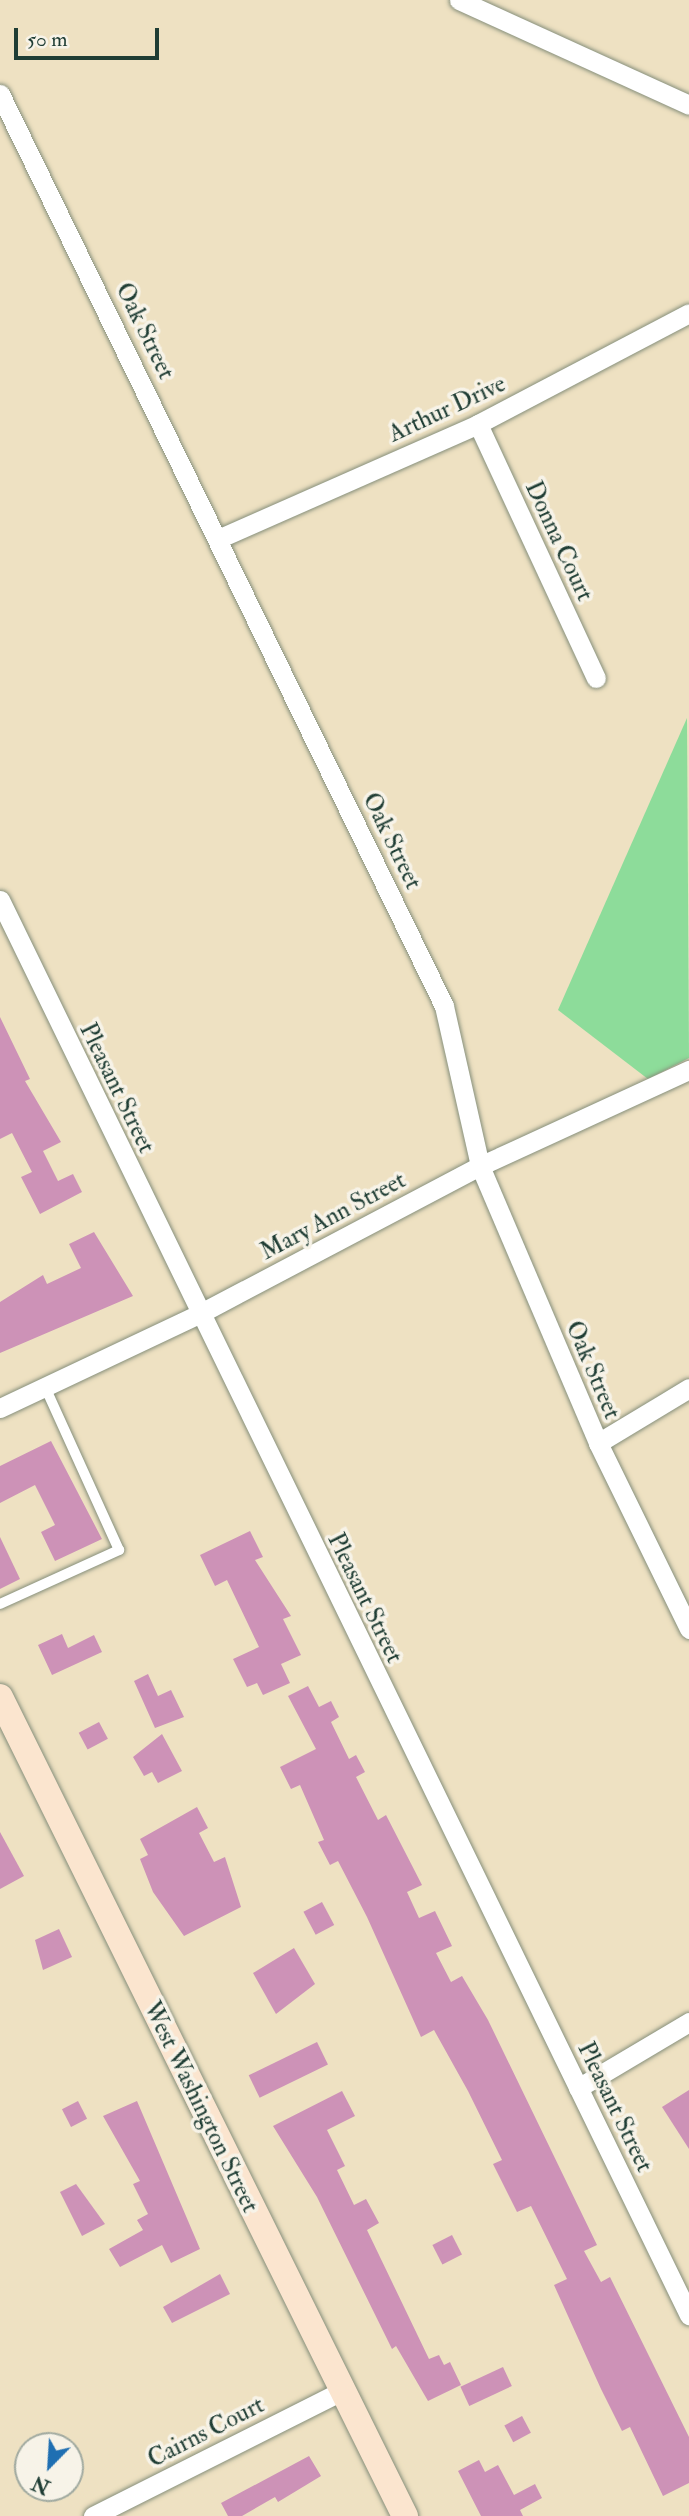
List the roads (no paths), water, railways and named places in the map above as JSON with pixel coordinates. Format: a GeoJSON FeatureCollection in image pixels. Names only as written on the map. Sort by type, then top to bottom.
{"type":"FeatureCollection","features":[{"type":"Feature","properties":{"kind":"main road","name":"West Washington Street"},"geometry":{"type":"LineString","coordinates":[[0,1697],[340,2392],[405,2516]]}},
{"type":"Feature","properties":{"kind":"street"},"geometry":{"type":"LineString","coordinates":[[459,0],[689,105]]}},
{"type":"Feature","properties":{"kind":"street","name":"Oak Street"},"geometry":{"type":"LineString","coordinates":[[0,94],[220,538],[444,1006],[480,1166],[598,1443],[689,1629]]}},
{"type":"Feature","properties":{"kind":"street","name":"Arthur Drive"},"geometry":{"type":"LineString","coordinates":[[220,538],[478,424],[689,313]]}},
{"type":"Feature","properties":{"kind":"street","name":"Donna Court"},"geometry":{"type":"LineString","coordinates":[[478,424],[596,678]]}},
{"type":"Feature","properties":{"kind":"street","name":"Pleasant Street"},"geometry":{"type":"LineString","coordinates":[[0,901],[689,2315]]}},
{"type":"Feature","properties":{"kind":"street","name":"Mary Ann Street"},"geometry":{"type":"LineString","coordinates":[[0,1408],[199,1314],[480,1166],[689,1070]]}},
{"type":"Feature","properties":{"kind":"street"},"geometry":{"type":"LineString","coordinates":[[598,1443],[689,1388]]}},
{"type":"Feature","properties":{"kind":"street"},"geometry":{"type":"LineString","coordinates":[[578,2088],[689,2022]]}},
{"type":"Feature","properties":{"kind":"street","name":"Cairns Court"},"geometry":{"type":"LineString","coordinates":[[93,2516],[340,2392]]}},
{"type":"Feature","properties":{"kind":"lane"},"geometry":{"type":"LineString","coordinates":[[0,1604],[119,1550],[45,1387]]}}]}
